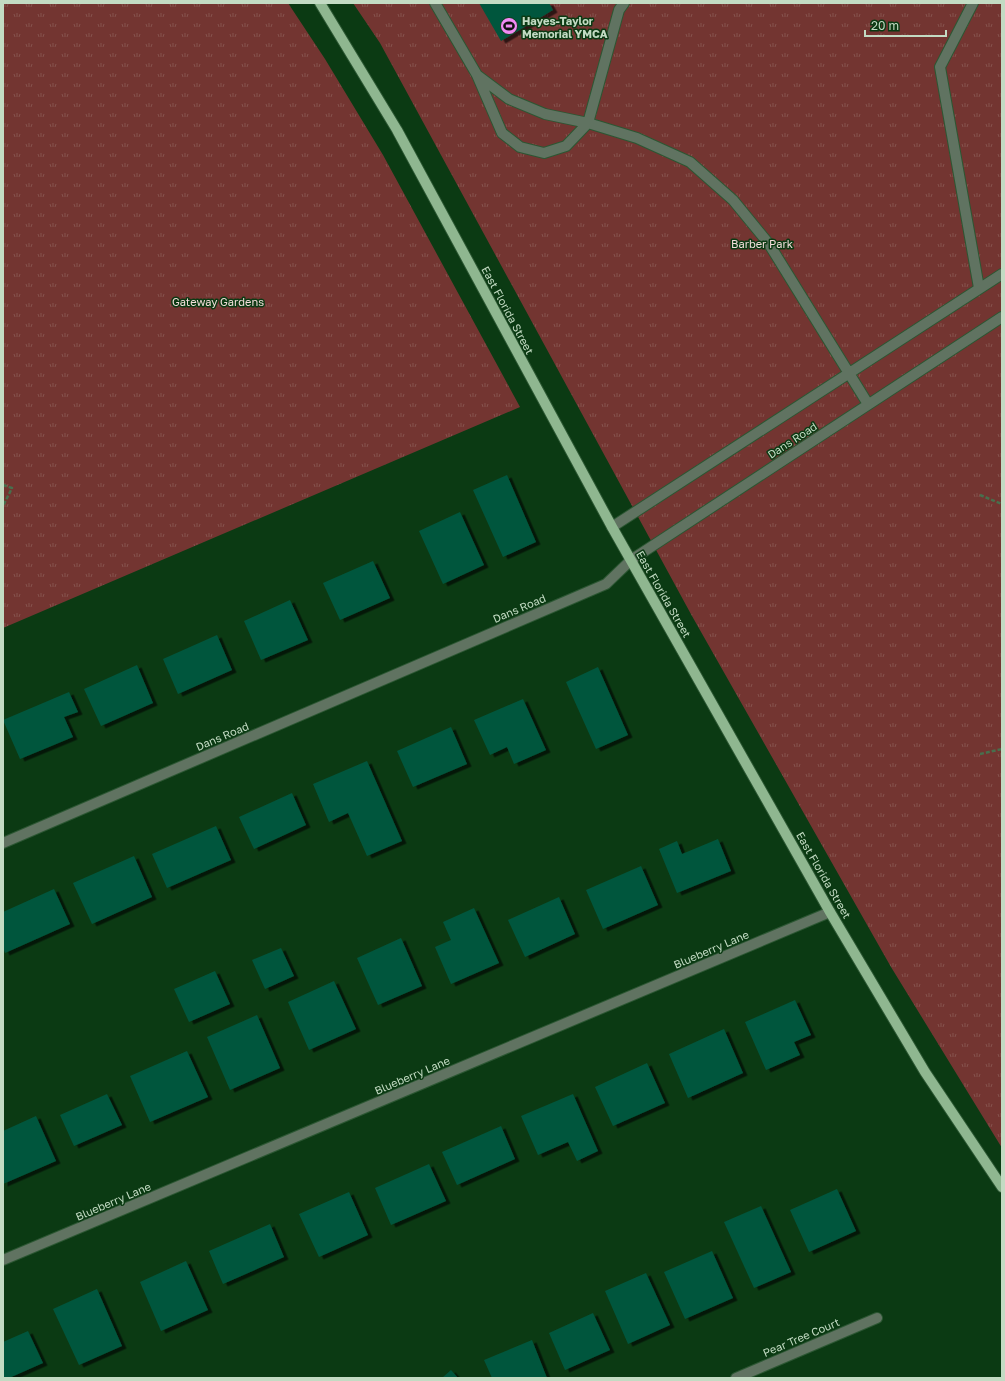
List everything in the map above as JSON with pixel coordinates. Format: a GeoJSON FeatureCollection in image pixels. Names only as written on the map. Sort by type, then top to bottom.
{"type":"FeatureCollection","features":[{"type":"Feature","properties":{"kind":"main road","name":"East Florida Street"},"geometry":{"type":"LineString","coordinates":[[320,3],[397,130],[612,527],[830,912],[925,1072],[1002,1187]]}},
{"type":"Feature","properties":{"kind":"street"},"geometry":{"type":"LineString","coordinates":[[435,3],[476,75],[502,133],[520,147],[544,153],[566,146],[588,123],[619,10],[624,3]]}},
{"type":"Feature","properties":{"kind":"street"},"geometry":{"type":"LineString","coordinates":[[973,3],[940,68],[979,288]]}},
{"type":"Feature","properties":{"kind":"street"},"geometry":{"type":"LineString","coordinates":[[476,75],[509,100],[545,114],[588,123],[637,138],[690,162],[733,200],[769,244],[868,404]]}},
{"type":"Feature","properties":{"kind":"street"},"geometry":{"type":"LineString","coordinates":[[612,527],[1002,274]]}},
{"type":"Feature","properties":{"kind":"street","name":"Dans Road"},"geometry":{"type":"LineString","coordinates":[[3,843],[606,584],[631,560],[1002,317]]}},
{"type":"Feature","properties":{"kind":"street","name":"Blueberry Lane"},"geometry":{"type":"LineString","coordinates":[[3,1260],[830,912]]}},
{"type":"Feature","properties":{"kind":"street","name":"Pear Tree Court"},"geometry":{"type":"LineString","coordinates":[[736,1378],[877,1318]]}},
{"type":"Feature","properties":{"kind":"path"},"geometry":{"type":"LineString","coordinates":[[3,485],[12,488],[3,506]]}},
{"type":"Feature","properties":{"kind":"path"},"geometry":{"type":"LineString","coordinates":[[980,495],[1002,504]]}},
{"type":"Feature","properties":{"kind":"path"},"geometry":{"type":"LineString","coordinates":[[980,754],[1002,749]]}},
{"type":"Feature","properties":{"kind":"green space","name":"Gateway Gardens"},"geometry":{"type":"Polygon","coordinates":[[[3,3],[288,3],[325,59],[383,155],[520,407],[3,628],[3,3]]]}},
{"type":"Feature","properties":{"kind":"green space","name":"Barber Park"},"geometry":{"type":"Polygon","coordinates":[[[353,3],[1002,3],[1002,1148],[891,967],[692,616],[380,43],[353,3]]]}},
{"type":"Feature","properties":{"kind":"building","name":"Hayes-Taylor Memorial YMCA"},"geometry":{"type":"Polygon","coordinates":[[[479,3],[549,3],[553,10],[501,41],[479,3]]]}},
{"type":"Feature","properties":{"kind":"building"},"geometry":{"type":"Polygon","coordinates":[[[507,475],[536,542],[503,557],[473,490],[507,475]]]}},
{"type":"Feature","properties":{"kind":"building"},"geometry":{"type":"Polygon","coordinates":[[[460,512],[484,565],[443,584],[419,531],[460,512]]]}},
{"type":"Feature","properties":{"kind":"building"},"geometry":{"type":"Polygon","coordinates":[[[373,561],[390,598],[340,620],[323,583],[373,561]]]}},
{"type":"Feature","properties":{"kind":"building"},"geometry":{"type":"Polygon","coordinates":[[[290,600],[308,640],[261,660],[244,621],[290,600]]]}},
{"type":"Feature","properties":{"kind":"building"},"geometry":{"type":"Polygon","coordinates":[[[217,635],[232,670],[178,694],[163,659],[217,635]]]}},
{"type":"Feature","properties":{"kind":"building"},"geometry":{"type":"Polygon","coordinates":[[[137,665],[153,703],[101,726],[84,689],[137,665]]]}},
{"type":"Feature","properties":{"kind":"building"},"geometry":{"type":"Polygon","coordinates":[[[598,667],[628,735],[596,749],[566,682],[598,667]]]}},
{"type":"Feature","properties":{"kind":"building"},"geometry":{"type":"Polygon","coordinates":[[[69,692],[78,712],[64,717],[73,737],[20,759],[3,720],[69,692]]]}},
{"type":"Feature","properties":{"kind":"building"},"geometry":{"type":"Polygon","coordinates":[[[523,699],[546,750],[514,764],[507,747],[490,755],[474,720],[523,699]]]}},
{"type":"Feature","properties":{"kind":"building"},"geometry":{"type":"Polygon","coordinates":[[[451,727],[467,764],[413,787],[397,751],[451,727]]]}},
{"type":"Feature","properties":{"kind":"building"},"geometry":{"type":"Polygon","coordinates":[[[367,761],[402,841],[367,856],[348,813],[329,822],[313,784],[367,761]]]}},
{"type":"Feature","properties":{"kind":"building"},"geometry":{"type":"Polygon","coordinates":[[[292,793],[306,825],[254,849],[239,817],[292,793]]]}},
{"type":"Feature","properties":{"kind":"building"},"geometry":{"type":"Polygon","coordinates":[[[216,826],[231,860],[167,888],[152,854],[216,826]]]}},
{"type":"Feature","properties":{"kind":"building"},"geometry":{"type":"Polygon","coordinates":[[[718,839],[731,871],[677,893],[659,849],[677,841],[682,854],[718,839]]]}},
{"type":"Feature","properties":{"kind":"building"},"geometry":{"type":"Polygon","coordinates":[[[134,856],[152,897],[92,924],[73,883],[134,856]]]}},
{"type":"Feature","properties":{"kind":"building"},"geometry":{"type":"Polygon","coordinates":[[[641,866],[658,905],[603,929],[586,890],[641,866]]]}},
{"type":"Feature","properties":{"kind":"building"},"geometry":{"type":"Polygon","coordinates":[[[54,889],[70,924],[5,953],[3,948],[3,912],[54,889]]]}},
{"type":"Feature","properties":{"kind":"building"},"geometry":{"type":"Polygon","coordinates":[[[559,897],[575,934],[525,957],[508,920],[559,897]]]}},
{"type":"Feature","properties":{"kind":"building"},"geometry":{"type":"Polygon","coordinates":[[[474,908],[499,963],[451,984],[435,947],[451,940],[443,922],[474,908]]]}},
{"type":"Feature","properties":{"kind":"building"},"geometry":{"type":"Polygon","coordinates":[[[401,938],[422,986],[378,1005],[357,958],[401,938]]]}},
{"type":"Feature","properties":{"kind":"building"},"geometry":{"type":"Polygon","coordinates":[[[281,948],[294,976],[265,989],[252,960],[281,948]]]}},
{"type":"Feature","properties":{"kind":"building"},"geometry":{"type":"Polygon","coordinates":[[[215,971],[230,1004],[189,1022],[174,989],[215,971]]]}},
{"type":"Feature","properties":{"kind":"building"},"geometry":{"type":"Polygon","coordinates":[[[334,981],[356,1029],[309,1050],[288,1002],[334,981]]]}},
{"type":"Feature","properties":{"kind":"building"},"geometry":{"type":"Polygon","coordinates":[[[795,1000],[811,1035],[794,1042],[800,1055],[766,1070],[745,1022],[795,1000]]]}},
{"type":"Feature","properties":{"kind":"building"},"geometry":{"type":"Polygon","coordinates":[[[257,1015],[280,1068],[230,1090],[207,1037],[257,1015]]]}},
{"type":"Feature","properties":{"kind":"building"},"geometry":{"type":"Polygon","coordinates":[[[724,1029],[743,1073],[688,1098],[669,1054],[724,1029]]]}},
{"type":"Feature","properties":{"kind":"building"},"geometry":{"type":"Polygon","coordinates":[[[187,1051],[208,1097],[150,1122],[130,1076],[187,1051]]]}},
{"type":"Feature","properties":{"kind":"building"},"geometry":{"type":"Polygon","coordinates":[[[647,1063],[665,1103],[613,1126],[595,1087],[647,1063]]]}},
{"type":"Feature","properties":{"kind":"building"},"geometry":{"type":"Polygon","coordinates":[[[107,1094],[122,1125],[74,1146],[60,1115],[107,1094]]]}},
{"type":"Feature","properties":{"kind":"building"},"geometry":{"type":"Polygon","coordinates":[[[573,1094],[598,1151],[577,1161],[568,1142],[538,1155],[521,1116],[573,1094]]]}},
{"type":"Feature","properties":{"kind":"building"},"geometry":{"type":"Polygon","coordinates":[[[36,1116],[56,1161],[3,1184],[3,1131],[36,1116]]]}},
{"type":"Feature","properties":{"kind":"building"},"geometry":{"type":"Polygon","coordinates":[[[501,1126],[515,1159],[457,1185],[442,1152],[501,1126]]]}},
{"type":"Feature","properties":{"kind":"building"},"geometry":{"type":"Polygon","coordinates":[[[429,1164],[446,1201],[391,1225],[375,1188],[429,1164]]]}},
{"type":"Feature","properties":{"kind":"building"},"geometry":{"type":"Polygon","coordinates":[[[837,1189],[856,1231],[809,1252],[790,1210],[837,1189]]]}},
{"type":"Feature","properties":{"kind":"building"},"geometry":{"type":"Polygon","coordinates":[[[349,1192],[368,1235],[319,1257],[299,1214],[349,1192]]]}},
{"type":"Feature","properties":{"kind":"building"},"geometry":{"type":"Polygon","coordinates":[[[761,1206],[791,1272],[754,1288],[724,1222],[761,1206]]]}},
{"type":"Feature","properties":{"kind":"building"},"geometry":{"type":"Polygon","coordinates":[[[270,1224],[284,1257],[223,1284],[209,1251],[270,1224]]]}},
{"type":"Feature","properties":{"kind":"building"},"geometry":{"type":"Polygon","coordinates":[[[712,1251],[733,1298],[685,1319],[664,1272],[712,1251]]]}},
{"type":"Feature","properties":{"kind":"building"},"geometry":{"type":"Polygon","coordinates":[[[186,1261],[208,1310],[161,1331],[140,1282],[186,1261]]]}},
{"type":"Feature","properties":{"kind":"building"},"geometry":{"type":"Polygon","coordinates":[[[646,1273],[670,1325],[628,1344],[605,1291],[646,1273]]]}},
{"type":"Feature","properties":{"kind":"building"},"geometry":{"type":"Polygon","coordinates":[[[97,1289],[122,1346],[79,1365],[53,1309],[97,1289]]]}},
{"type":"Feature","properties":{"kind":"building"},"geometry":{"type":"Polygon","coordinates":[[[593,1313],[610,1350],[565,1370],[549,1333],[593,1313]]]}},
{"type":"Feature","properties":{"kind":"building"},"geometry":{"type":"Polygon","coordinates":[[[28,1331],[43,1363],[9,1378],[3,1378],[3,1342],[28,1331]]]}},
{"type":"Feature","properties":{"kind":"building"},"geometry":{"type":"Polygon","coordinates":[[[532,1340],[547,1378],[492,1378],[484,1360],[532,1340]]]}},
{"type":"Feature","properties":{"kind":"building"},"geometry":{"type":"Polygon","coordinates":[[[451,1370],[458,1378],[442,1378],[451,1370]]]}},
{"type":"Feature","properties":{"kind":"place","name":"Hayes-Taylor Memorial YMCA"},"geometry":{"type":"Point","coordinates":[509,26]}}]}
